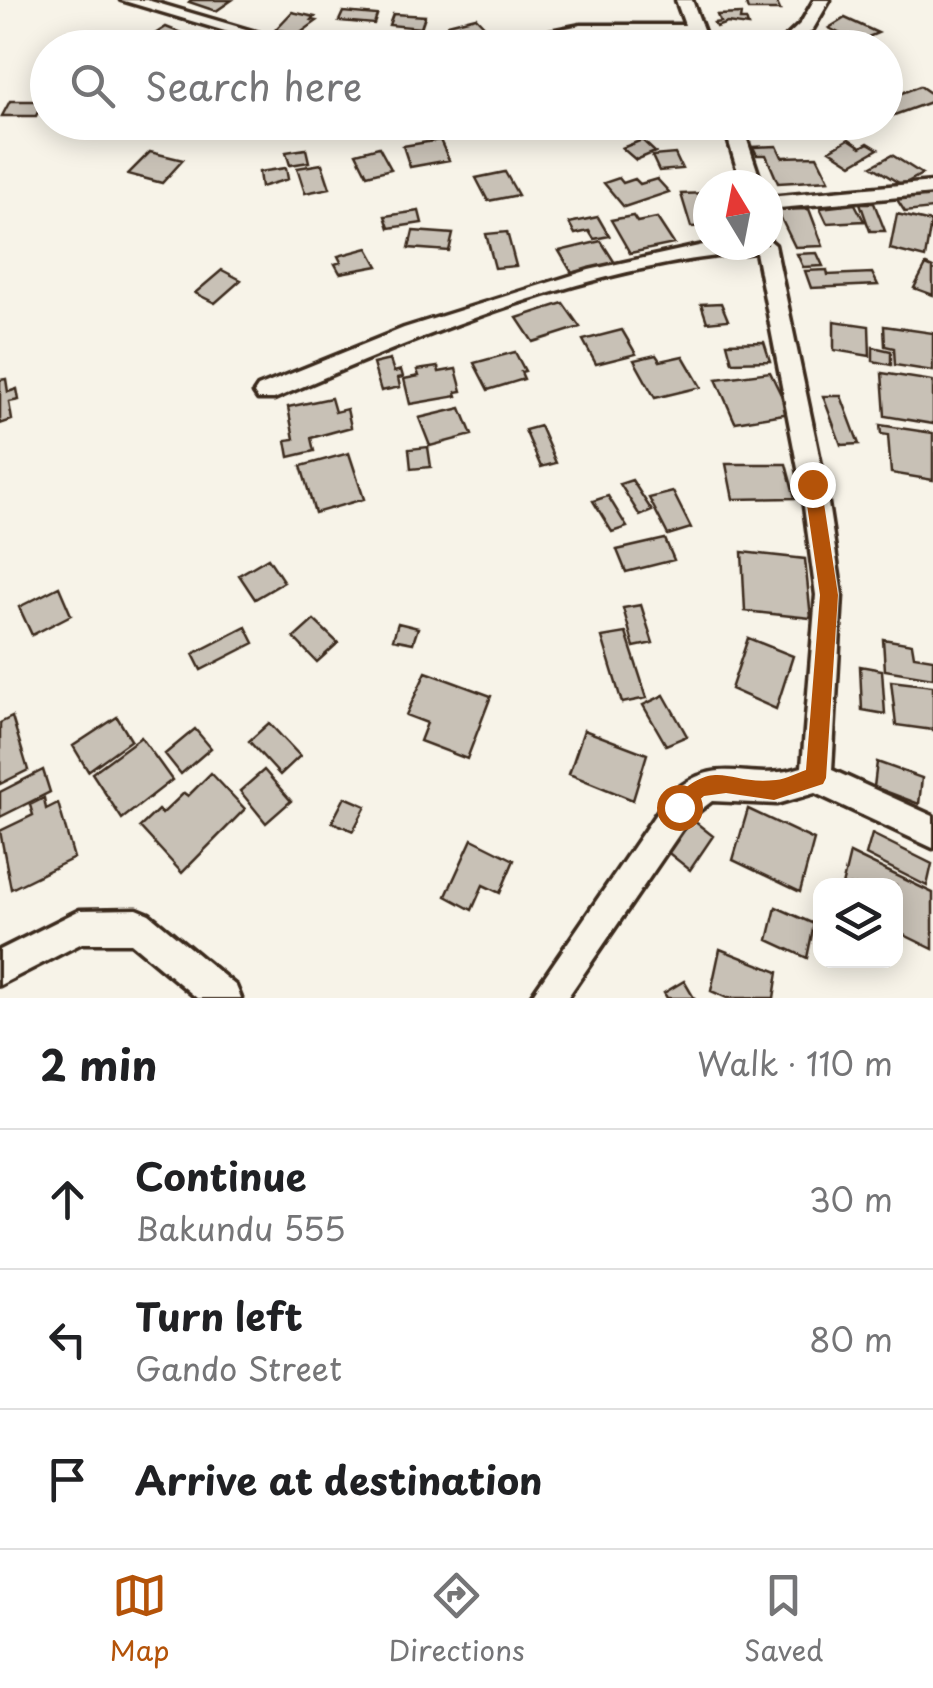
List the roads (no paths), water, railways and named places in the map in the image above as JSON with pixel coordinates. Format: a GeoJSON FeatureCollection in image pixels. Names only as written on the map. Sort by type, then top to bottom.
{"type":"FeatureCollection","features":[{"type":"Feature","properties":{"kind":"street"},"geometry":{"type":"LineString","coordinates":[[130,0],[238,30]]}},
{"type":"Feature","properties":{"kind":"street"},"geometry":{"type":"LineString","coordinates":[[581,30],[692,30],[684,0]]}},
{"type":"Feature","properties":{"kind":"street"},"geometry":{"type":"LineString","coordinates":[[803,30],[822,0]]}},
{"type":"Feature","properties":{"kind":"street"},"geometry":{"type":"LineString","coordinates":[[738,140],[747,170]]}},
{"type":"Feature","properties":{"kind":"street"},"geometry":{"type":"LineString","coordinates":[[783,202],[933,188]]}},
{"type":"Feature","properties":{"kind":"street"},"geometry":{"type":"LineString","coordinates":[[266,393],[378,344],[478,309],[693,250]]}},
{"type":"Feature","properties":{"kind":"street"},"geometry":{"type":"LineString","coordinates":[[768,260],[803,430],[829,595],[816,778]]}},
{"type":"Feature","properties":{"kind":"street"},"geometry":{"type":"LineString","coordinates":[[547,998],[679,807],[700,787],[726,784],[774,790],[816,778],[933,832]]}},
{"type":"Feature","properties":{"kind":"street"},"geometry":{"type":"LineString","coordinates":[[0,968],[80,927],[137,926],[224,998]]}}]}
